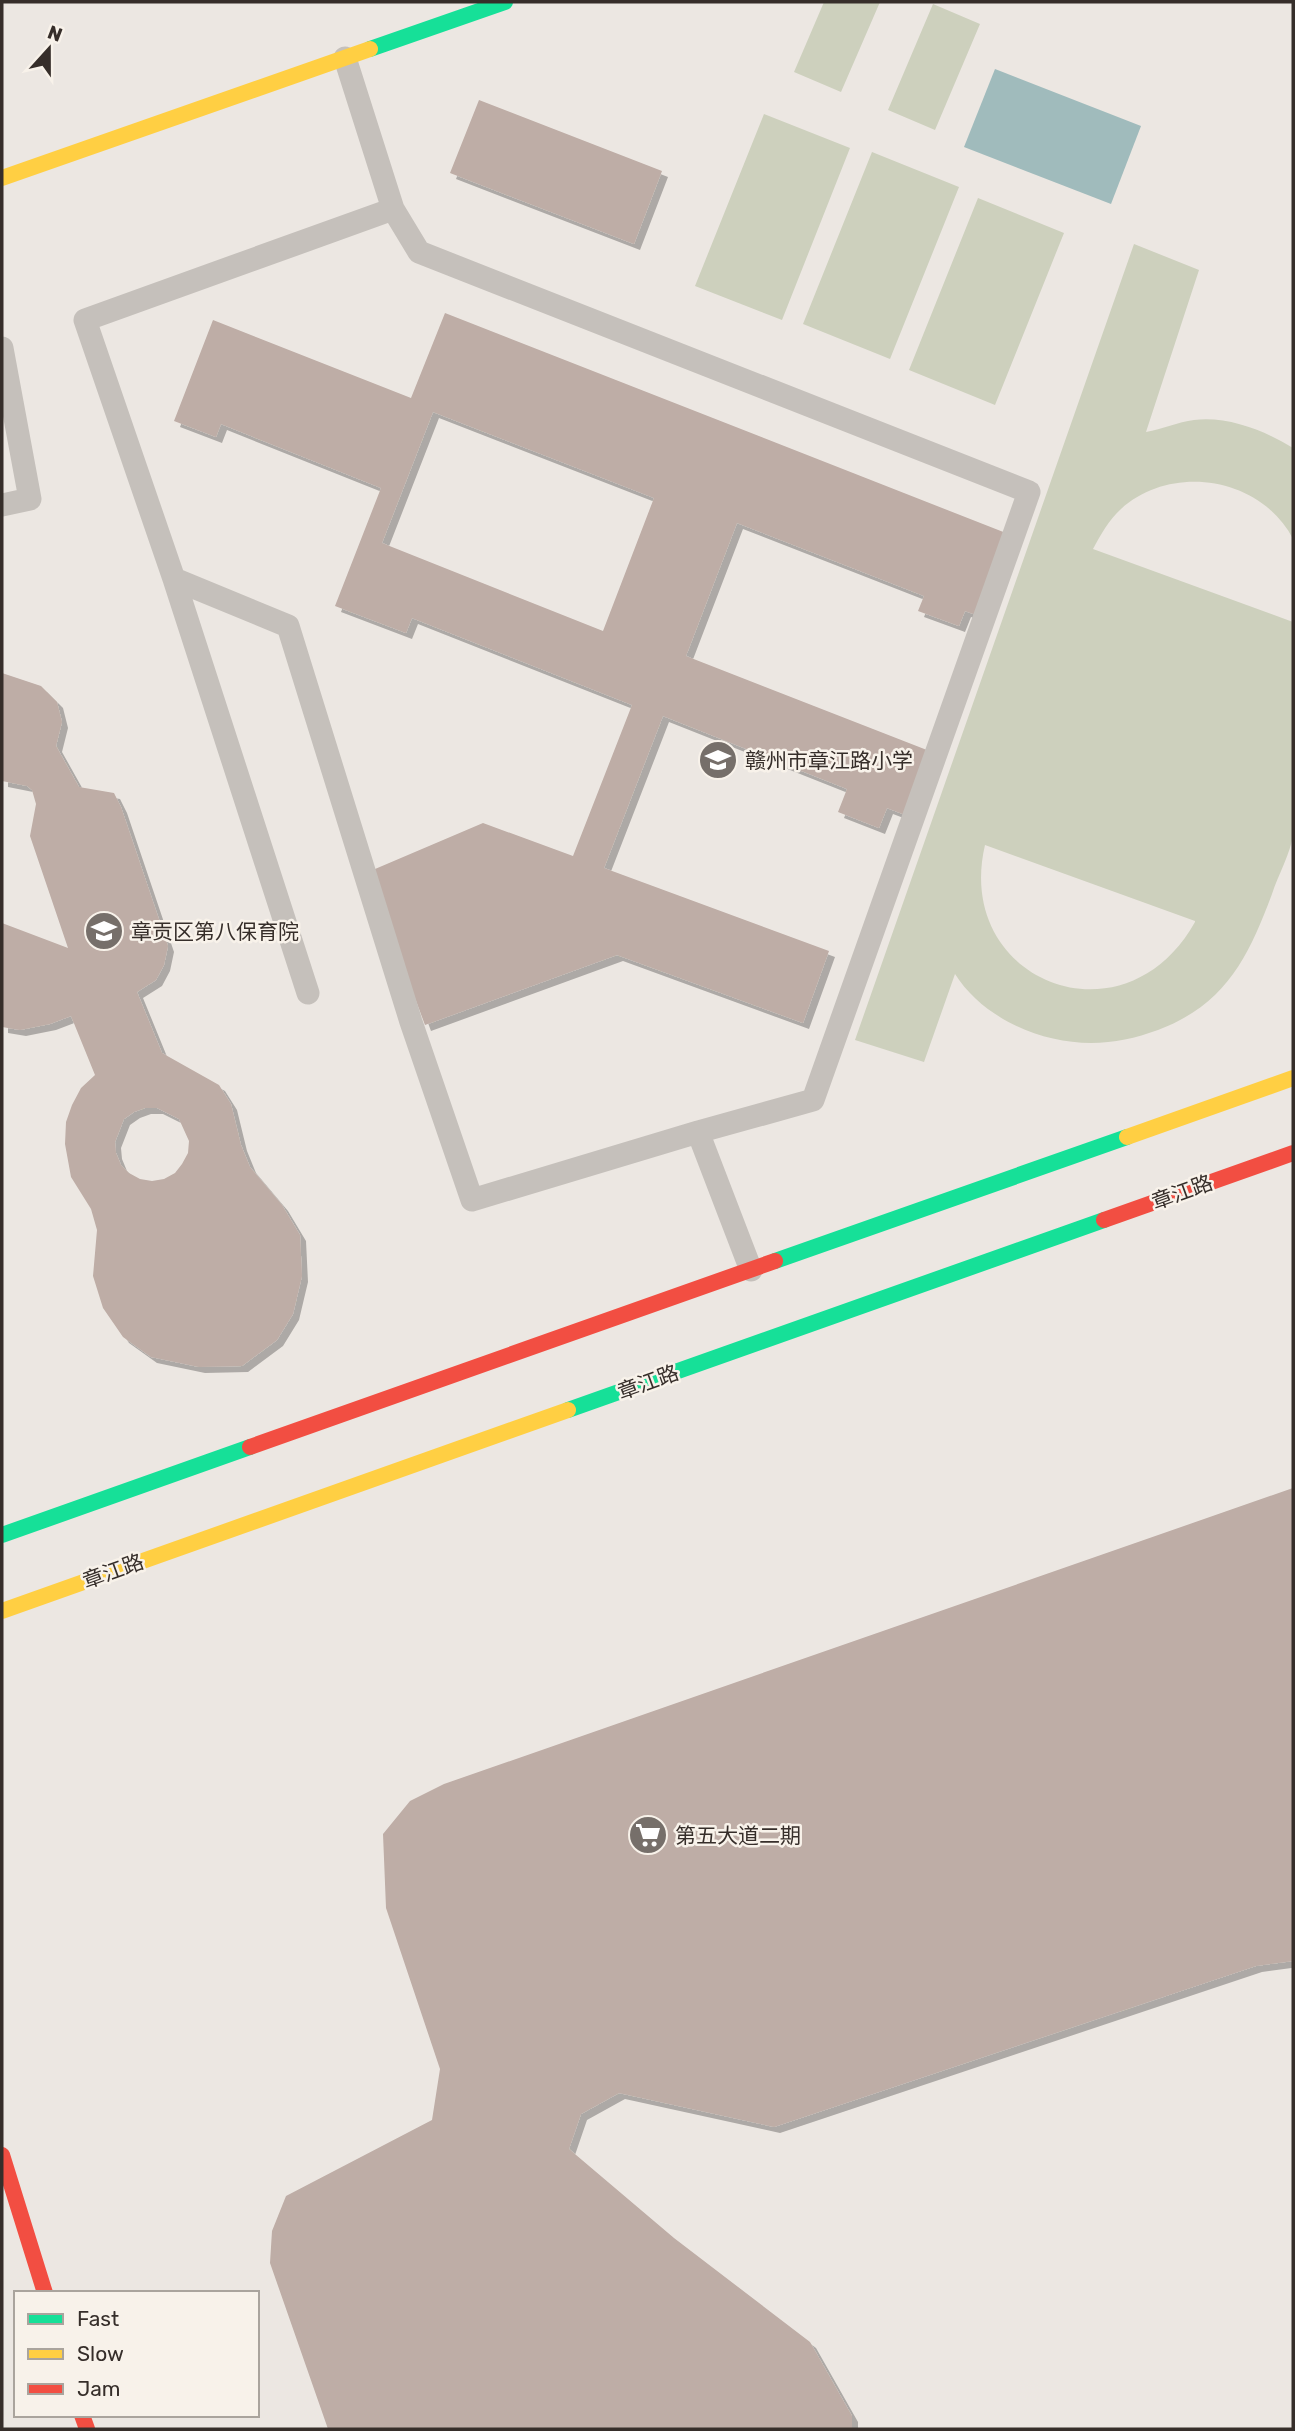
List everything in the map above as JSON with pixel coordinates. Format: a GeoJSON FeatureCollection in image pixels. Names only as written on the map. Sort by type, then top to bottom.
{"type":"FeatureCollection","features":[{"type":"Feature","properties":{"kind":"main road"},"geometry":{"type":"LineString","coordinates":[[2,178],[505,2]]}},
{"type":"Feature","properties":{"kind":"main road"},"geometry":{"type":"LineString","coordinates":[[2,1535],[1293,1078]]}},
{"type":"Feature","properties":{"kind":"main road","name":"章江路"},"geometry":{"type":"LineString","coordinates":[[2,1611],[1293,1153]]}},
{"type":"Feature","properties":{"kind":"main road"},"geometry":{"type":"LineString","coordinates":[[2,2155],[43,2291]]}},
{"type":"Feature","properties":{"kind":"lane"},"geometry":{"type":"LineString","coordinates":[[174,579],[288,626],[411,1022],[472,1200],[813,1100],[1029,492],[419,252],[393,209],[345,58]]}},
{"type":"Feature","properties":{"kind":"lane"},"geometry":{"type":"LineString","coordinates":[[308,993],[174,579],[85,320],[393,209]]}},
{"type":"Feature","properties":{"kind":"lane"},"geometry":{"type":"LineString","coordinates":[[2,349],[30,499],[2,505]]}},
{"type":"Feature","properties":{"kind":"lane"},"geometry":{"type":"LineString","coordinates":[[698,1132],[751,1270]]}},
{"type":"Feature","properties":{"kind":"green space"},"geometry":{"type":"Polygon","coordinates":[[[824,2],[880,2],[841,92],[794,72],[824,2]]]}},
{"type":"Feature","properties":{"kind":"green space"},"geometry":{"type":"Polygon","coordinates":[[[933,4],[980,24],[935,130],[888,110],[933,4]]]}},
{"type":"Feature","properties":{"kind":"green space"},"geometry":{"type":"Polygon","coordinates":[[[764,114],[850,148],[782,320],[695,286],[764,114]]]}},
{"type":"Feature","properties":{"kind":"green space"},"geometry":{"type":"Polygon","coordinates":[[[872,152],[959,187],[890,359],[803,324],[872,152]]]}},
{"type":"Feature","properties":{"kind":"green space"},"geometry":{"type":"Polygon","coordinates":[[[978,198],[1064,233],[995,405],[909,370],[978,198]]]}},
{"type":"Feature","properties":{"kind":"green space"},"geometry":{"type":"Polygon","coordinates":[[[1134,244],[1199,270],[1146,432],[1194,420],[1220,420],[1259,431],[1293,448],[1293,539],[1279,518],[1260,502],[1238,490],[1189,482],[1165,486],[1142,495],[1121,509],[1093,549],[1293,622],[1294,817],[1292,841],[1287,856],[1254,939],[1232,976],[1201,1007],[1158,1030],[1125,1040],[1100,1043],[1072,1042],[1033,1033],[1014,1025],[981,1003],[955,974],[924,1062],[855,1040],[1134,244]],[[985,845],[982,893],[994,932],[1019,963],[1051,982],[1089,989],[1128,983],[1164,961],[1195,921],[985,845]]]}},
{"type":"Feature","properties":{"kind":"water"},"geometry":{"type":"Polygon","coordinates":[[[995,69],[1141,126],[1111,204],[964,147],[995,69]]]}},
{"type":"Feature","properties":{"kind":"building"},"geometry":{"type":"Polygon","coordinates":[[[479,100],[662,171],[634,244],[450,173],[479,100]]]}},
{"type":"Feature","properties":{"kind":"building"},"geometry":{"type":"Polygon","coordinates":[[[445,313],[1011,535],[979,616],[965,611],[959,626],[918,611],[924,596],[737,523],[686,656],[932,752],[908,816],[887,808],[879,828],[838,812],[847,789],[663,716],[604,868],[829,951],[803,1023],[617,955],[425,1025],[368,872],[483,823],[573,856],[632,705],[412,618],[406,633],[335,606],[381,488],[221,424],[216,437],[174,421],[213,320],[411,398],[445,313]],[[433,412],[382,543],[603,631],[654,498],[433,412]]]}},
{"type":"Feature","properties":{"kind":"building"},"geometry":{"type":"Polygon","coordinates":[[[2,673],[41,686],[57,702],[62,722],[56,746],[79,787],[114,793],[168,946],[164,965],[156,980],[137,992],[162,1053],[219,1085],[231,1104],[241,1145],[250,1167],[282,1205],[300,1235],[302,1276],[293,1314],[277,1340],[242,1366],[199,1367],[151,1357],[123,1337],[103,1308],[93,1276],[97,1230],[91,1209],[71,1177],[65,1144],[66,1122],[72,1105],[81,1088],[95,1075],[71,1016],[50,1024],[20,1030],[2,1027],[2,923],[68,948],[30,836],[36,804],[32,790],[27,786],[2,781],[2,673]],[[145,1108],[124,1119],[115,1142],[121,1165],[140,1179],[152,1181],[175,1173],[188,1153],[189,1141],[179,1119],[157,1108],[145,1108]]]}},
{"type":"Feature","properties":{"kind":"building"},"geometry":{"type":"Polygon","coordinates":[[[1293,1488],[1293,1961],[1256,1966],[774,2127],[619,2093],[581,2114],[569,2149],[674,2238],[810,2342],[852,2416],[852,2429],[328,2429],[270,2263],[272,2231],[286,2196],[432,2120],[440,2069],[386,1908],[383,1834],[410,1801],[444,1784],[1293,1488]]]}},
{"type":"Feature","properties":{"kind":"traffic: fast"},"geometry":{"type":"LineString","coordinates":[[370,49],[505,2]]}},
{"type":"Feature","properties":{"kind":"traffic: fast"},"geometry":{"type":"LineString","coordinates":[[775,1261],[1127,1137]]}},
{"type":"Feature","properties":{"kind":"traffic: fast"},"geometry":{"type":"LineString","coordinates":[[568,1410],[1104,1220]]}},
{"type":"Feature","properties":{"kind":"traffic: fast"},"geometry":{"type":"LineString","coordinates":[[2,1535],[250,1447]]}},
{"type":"Feature","properties":{"kind":"traffic: slow"},"geometry":{"type":"LineString","coordinates":[[2,178],[370,49]]}},
{"type":"Feature","properties":{"kind":"traffic: slow"},"geometry":{"type":"LineString","coordinates":[[1127,1137],[1293,1078]]}},
{"type":"Feature","properties":{"kind":"traffic: slow"},"geometry":{"type":"LineString","coordinates":[[2,1611],[568,1410]]}},
{"type":"Feature","properties":{"kind":"traffic: jam"},"geometry":{"type":"LineString","coordinates":[[1104,1220],[1293,1153]]}},
{"type":"Feature","properties":{"kind":"traffic: jam"},"geometry":{"type":"LineString","coordinates":[[250,1447],[775,1261]]}},
{"type":"Feature","properties":{"kind":"traffic: jam"},"geometry":{"type":"LineString","coordinates":[[2,2155],[44,2291]]}},
{"type":"Feature","properties":{"kind":"traffic: jam"},"geometry":{"type":"LineString","coordinates":[[83,2417],[87,2429]]}},
{"type":"Feature","properties":{"kind":"place","name":"赣州市章江路小学"},"geometry":{"type":"Point","coordinates":[718,760]}},
{"type":"Feature","properties":{"kind":"place","name":"章贡区第八保育院"},"geometry":{"type":"Point","coordinates":[104,931]}},
{"type":"Feature","properties":{"kind":"place","name":"第五大道二期"},"geometry":{"type":"Point","coordinates":[648,1835]}}]}
